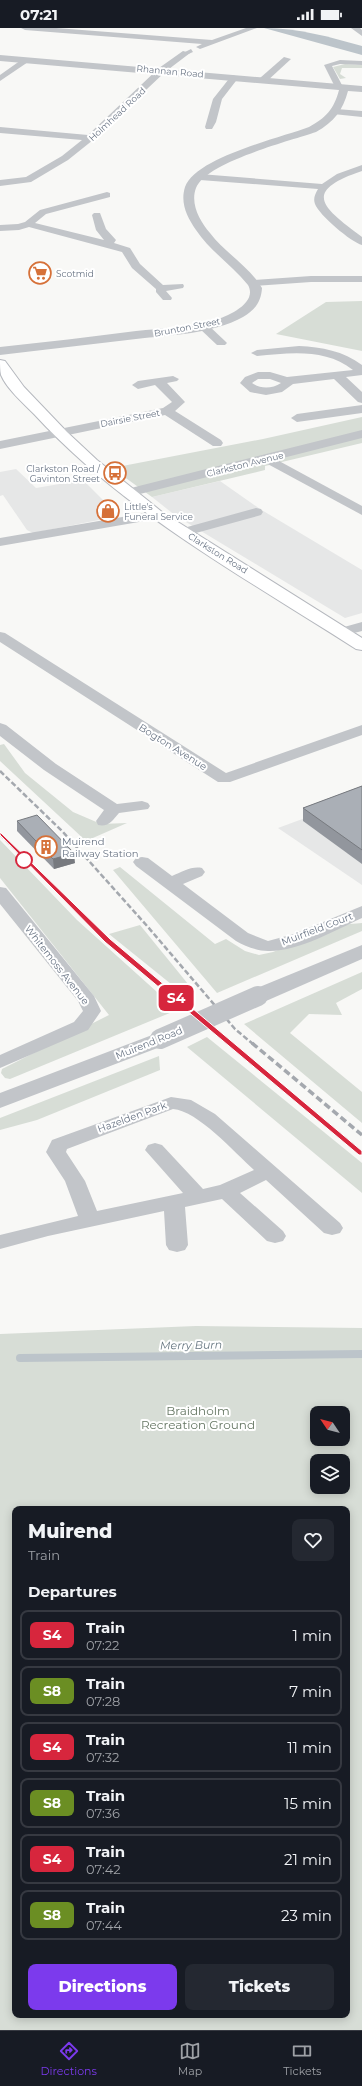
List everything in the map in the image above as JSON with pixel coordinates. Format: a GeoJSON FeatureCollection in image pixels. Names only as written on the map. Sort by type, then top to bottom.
{"type":"FeatureCollection","features":[{"type":"Feature","properties":{"kind":"main road","name":"Clarkston Road"},"geometry":{"type":"LineString","coordinates":[[2,372],[59,434],[128,493],[157,515],[362,645]]}},
{"type":"Feature","properties":{"kind":"street"},"geometry":{"type":"LineString","coordinates":[[25,28],[211,42]]}},
{"type":"Feature","properties":{"kind":"street","name":"Holmhead Road"},"geometry":{"type":"LineString","coordinates":[[0,183],[22,182],[34,178],[65,158],[90,138],[162,70],[189,52],[211,42],[253,28]]}},
{"type":"Feature","properties":{"kind":"street"},"geometry":{"type":"LineString","coordinates":[[355,28],[362,34]]}},
{"type":"Feature","properties":{"kind":"street","name":"Rhannan Road"},"geometry":{"type":"LineString","coordinates":[[0,58],[162,70],[362,89]]}},
{"type":"Feature","properties":{"kind":"street"},"geometry":{"type":"LineString","coordinates":[[263,80],[287,59]]}},
{"type":"Feature","properties":{"kind":"street"},"geometry":{"type":"LineString","coordinates":[[0,79],[27,60]]}},
{"type":"Feature","properties":{"kind":"street"},"geometry":{"type":"LineString","coordinates":[[362,63],[340,62],[328,64],[327,66],[342,87],[336,112],[317,128],[243,152],[216,164],[200,177],[191,190],[189,196],[189,203],[193,216],[216,246],[254,283],[311,279],[362,279]]}},
{"type":"Feature","properties":{"kind":"street"},"geometry":{"type":"LineString","coordinates":[[209,126],[212,123],[216,102],[228,84],[235,77]]}},
{"type":"Feature","properties":{"kind":"street"},"geometry":{"type":"LineString","coordinates":[[336,112],[362,114]]}},
{"type":"Feature","properties":{"kind":"street"},"geometry":{"type":"LineString","coordinates":[[0,130],[90,138]]}},
{"type":"Feature","properties":{"kind":"street"},"geometry":{"type":"LineString","coordinates":[[360,238],[320,205],[319,197],[324,187],[334,179],[362,168]]}},
{"type":"Feature","properties":{"kind":"street"},"geometry":{"type":"LineString","coordinates":[[200,177],[324,187]]}},
{"type":"Feature","properties":{"kind":"street"},"geometry":{"type":"LineString","coordinates":[[0,228],[19,227],[28,224],[43,212],[107,195]]}},
{"type":"Feature","properties":{"kind":"street"},"geometry":{"type":"LineString","coordinates":[[97,215],[101,230],[111,240],[105,243]]}},
{"type":"Feature","properties":{"kind":"street"},"geometry":{"type":"LineString","coordinates":[[28,224],[105,243],[126,250],[136,266],[161,288],[161,292],[167,298]]}},
{"type":"Feature","properties":{"kind":"street","name":"Brunton Street"},"geometry":{"type":"LineString","coordinates":[[0,351],[151,334],[203,326],[225,320],[246,310],[255,299],[256,288],[254,283]]}},
{"type":"Feature","properties":{"kind":"street"},"geometry":{"type":"LineString","coordinates":[[161,288],[179,286]]}},
{"type":"Feature","properties":{"kind":"street"},"geometry":{"type":"LineString","coordinates":[[203,326],[221,343]]}},
{"type":"Feature","properties":{"kind":"street"},"geometry":{"type":"LineString","coordinates":[[257,353],[302,349],[325,352],[349,360],[362,371]]}},
{"type":"Feature","properties":{"kind":"street"},"geometry":{"type":"LineString","coordinates":[[285,380],[362,371]]}},
{"type":"Feature","properties":{"kind":"street"},"geometry":{"type":"LineString","coordinates":[[337,375],[362,399]]}},
{"type":"Feature","properties":{"kind":"street"},"geometry":{"type":"LineString","coordinates":[[138,384],[174,379]]}},
{"type":"Feature","properties":{"kind":"street"},"geometry":{"type":"LineString","coordinates":[[158,381],[179,402],[167,411]]}},
{"type":"Feature","properties":{"kind":"street"},"geometry":{"type":"LineString","coordinates":[[297,418],[362,409]]}},
{"type":"Feature","properties":{"kind":"street","name":"Dairsie Street"},"geometry":{"type":"LineString","coordinates":[[0,445],[167,411],[217,443]]}},
{"type":"Feature","properties":{"kind":"street","name":"Clarkston Avenue"},"geometry":{"type":"LineString","coordinates":[[128,493],[268,459],[362,434]]}},
{"type":"Feature","properties":{"kind":"street"},"geometry":{"type":"LineString","coordinates":[[268,459],[362,511]]}},
{"type":"Feature","properties":{"kind":"street"},"geometry":{"type":"LineString","coordinates":[[185,532],[256,512]]}},
{"type":"Feature","properties":{"kind":"street"},"geometry":{"type":"LineString","coordinates":[[0,542],[157,515]]}},
{"type":"Feature","properties":{"kind":"street"},"geometry":{"type":"LineString","coordinates":[[342,632],[362,626]]}},
{"type":"Feature","properties":{"kind":"street","name":"Bogton Avenue"},"geometry":{"type":"LineString","coordinates":[[0,636],[85,692],[224,779],[362,730]]}},
{"type":"Feature","properties":{"kind":"street"},"geometry":{"type":"LineString","coordinates":[[0,728],[109,815],[142,806]]}},
{"type":"Feature","properties":{"kind":"street","name":"Muirfield Court"},"geometry":{"type":"LineString","coordinates":[[142,862],[171,882],[242,937],[256,944],[269,946],[285,943],[362,911]]}},
{"type":"Feature","properties":{"kind":"street"},"geometry":{"type":"LineString","coordinates":[[171,882],[196,872]]}},
{"type":"Feature","properties":{"kind":"street","name":"Whitemoss Avenue"},"geometry":{"type":"LineString","coordinates":[[0,892],[87,1000],[92,1011],[81,1026],[0,1062]]}},
{"type":"Feature","properties":{"kind":"street","name":"Muirend Road"},"geometry":{"type":"LineString","coordinates":[[1,1099],[160,1040],[362,951]]}},
{"type":"Feature","properties":{"kind":"street","name":"Hazelden Park"},"geometry":{"type":"LineString","coordinates":[[90,1220],[75,1181],[56,1152],[59,1144],[171,1102],[184,1104],[208,1118],[332,1228]]}},
{"type":"Feature","properties":{"kind":"street"},"geometry":{"type":"LineString","coordinates":[[155,1150],[198,1197]]}},
{"type":"Feature","properties":{"kind":"street"},"geometry":{"type":"LineString","coordinates":[[0,1242],[90,1220],[226,1191],[268,1171]]}},
{"type":"Feature","properties":{"kind":"street"},"geometry":{"type":"LineString","coordinates":[[226,1191],[275,1236]]}},
{"type":"Feature","properties":{"kind":"street"},"geometry":{"type":"LineString","coordinates":[[174,1202],[177,1245]]}},
{"type":"Feature","properties":{"kind":"shaded area"},"geometry":{"type":"Polygon","coordinates":[[[264,28],[302,31],[326,36],[362,46],[362,55],[264,28]]]}},
{"type":"Feature","properties":{"kind":"shaded area"},"geometry":{"type":"Polygon","coordinates":[[[16,469],[36,488],[83,480],[119,516],[33,533],[27,530],[3,495],[0,496],[0,472],[16,469]]]}},
{"type":"Feature","properties":{"kind":"shaded area"},"geometry":{"type":"Polygon","coordinates":[[[220,481],[260,509],[362,570],[362,613],[345,618],[176,516],[152,497],[220,481]]]}},
{"type":"Feature","properties":{"kind":"shaded area"},"geometry":{"type":"Polygon","coordinates":[[[362,797],[362,885],[278,828],[362,797]]]}},
{"type":"Feature","properties":{"kind":"green space"},"geometry":{"type":"Polygon","coordinates":[[[345,64],[362,65],[362,68],[342,68],[340,74],[346,78],[340,79],[333,67],[345,64]]]}},
{"type":"Feature","properties":{"kind":"green space"},"geometry":{"type":"Polygon","coordinates":[[[362,301],[362,351],[276,334],[326,302],[362,301]]]}},
{"type":"Feature","properties":{"kind":"green space"},"geometry":{"type":"Polygon","coordinates":[[[362,417],[362,443],[265,466],[265,470],[152,497],[112,468],[263,439],[362,417]]]}},
{"type":"Feature","properties":{"kind":"green space"},"geometry":{"type":"Polygon","coordinates":[[[4,744],[25,773],[73,812],[101,824],[127,823],[86,841],[0,761],[0,745],[4,744]]]}},
{"type":"Feature","properties":{"kind":"green space"},"geometry":{"type":"Polygon","coordinates":[[[0,840],[77,920],[177,1010],[10,1079],[5,1078],[1,1073],[2,1069],[109,1015],[0,878],[0,840]]]}},
{"type":"Feature","properties":{"kind":"green space"},"geometry":{"type":"Polygon","coordinates":[[[120,867],[215,944],[226,939],[245,951],[259,955],[273,952],[339,925],[362,923],[362,931],[217,993],[113,870],[120,867]]]}},
{"type":"Feature","properties":{"kind":"green space"},"geometry":{"type":"Polygon","coordinates":[[[140,925],[188,984],[176,988],[109,934],[140,925]]]}},
{"type":"Feature","properties":{"kind":"green space"},"geometry":{"type":"Polygon","coordinates":[[[362,972],[362,989],[336,1003],[342,1015],[309,1014],[290,1033],[362,1092],[362,1123],[244,1024],[362,972]]]}},
{"type":"Feature","properties":{"kind":"green space"},"geometry":{"type":"Polygon","coordinates":[[[207,1037],[362,1163],[362,1193],[187,1047],[207,1037]]]}},
{"type":"Feature","properties":{"kind":"green space"},"geometry":{"type":"Polygon","coordinates":[[[159,1056],[160,1070],[37,1120],[0,1130],[0,1118],[159,1056]]]}},
{"type":"Feature","properties":{"kind":"green space","name":"Braidholm Recreation Ground"},"geometry":{"type":"Polygon","coordinates":[[[196,1326],[362,1328],[362,2030],[0,2030],[0,1334],[196,1326]]]}},
{"type":"Feature","properties":{"kind":"building"},"geometry":{"type":"Polygon","coordinates":[[[362,786],[362,850],[303,808],[362,786]]]}},
{"type":"Feature","properties":{"kind":"building"},"geometry":{"type":"Polygon","coordinates":[[[37,815],[74,853],[53,859],[17,821],[37,815]]]}},
{"type":"Feature","properties":{"kind":"waterway","name":"Merry Burn"},"geometry":{"type":"LineString","coordinates":[[20,1358],[362,1354]]}},
{"type":"Feature","properties":{"kind":"railway"},"geometry":{"type":"LineString","coordinates":[[0,771],[63,832],[148,927],[235,1029],[253,1044]]}},
{"type":"Feature","properties":{"kind":"railway"},"geometry":{"type":"LineString","coordinates":[[0,834],[107,940],[232,1044]]}},
{"type":"Feature","properties":{"kind":"railway"},"geometry":{"type":"LineString","coordinates":[[230,1043],[362,1153]]}},
{"type":"Feature","properties":{"kind":"railway"},"geometry":{"type":"LineString","coordinates":[[252,1043],[362,1135]]}},
{"type":"Feature","properties":{"kind":"train","name":"S4"},"geometry":{"type":"LineString","coordinates":[[0,834],[14,850],[107,940],[362,1153]]}},
{"type":"Feature","properties":{"kind":"place","name":"Scotmid"},"geometry":{"type":"Point","coordinates":[40,273]}},
{"type":"Feature","properties":{"kind":"place","name":"Clarkston Road / Gavinton Street"},"geometry":{"type":"Point","coordinates":[115,473]}},
{"type":"Feature","properties":{"kind":"place","name":"Little's Funeral Service"},"geometry":{"type":"Point","coordinates":[108,511]}},
{"type":"Feature","properties":{"kind":"place","name":"Muirend Railway Station"},"geometry":{"type":"Point","coordinates":[46,847]}}]}
